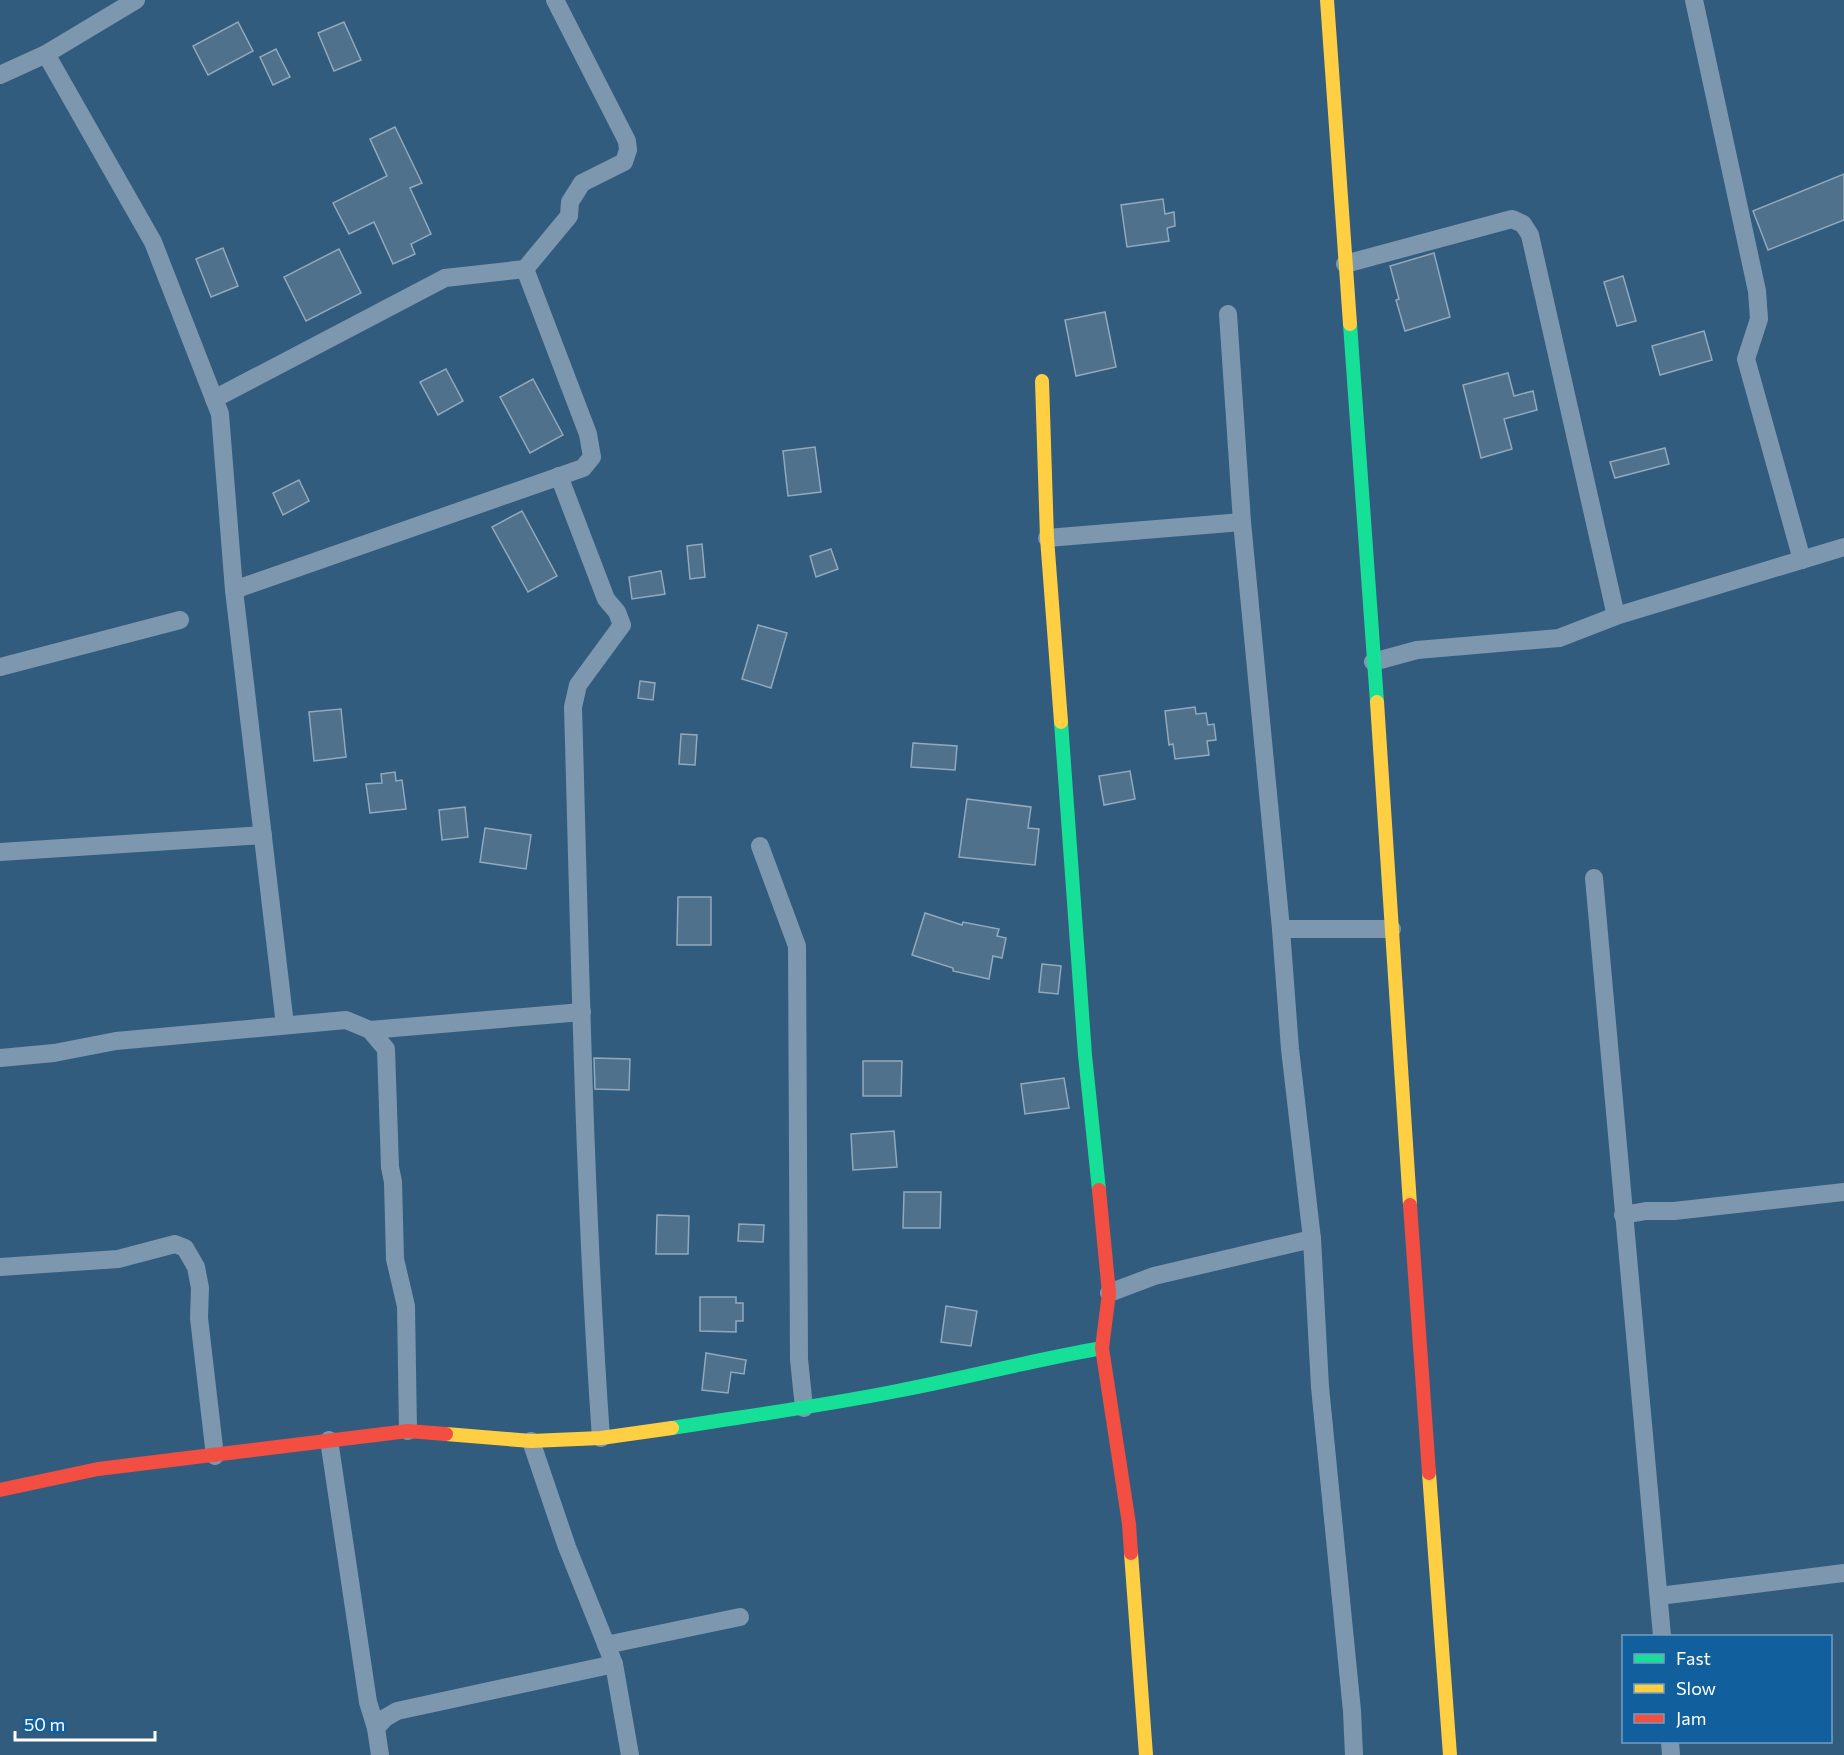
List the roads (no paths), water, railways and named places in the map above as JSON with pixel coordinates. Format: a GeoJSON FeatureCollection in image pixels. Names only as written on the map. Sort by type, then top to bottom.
{"type":"FeatureCollection","features":[{"type":"Feature","properties":{"kind":"street"},"geometry":{"type":"LineString","coordinates":[[0,75],[46,54],[136,0]]}},
{"type":"Feature","properties":{"kind":"street"},"geometry":{"type":"LineString","coordinates":[[214,399],[445,278],[525,268],[569,216],[570,202],[582,183],[624,162],[628,150],[627,141],[555,0]]}},
{"type":"Feature","properties":{"kind":"street"},"geometry":{"type":"LineString","coordinates":[[1327,0],[1416,1298],[1450,1755]]}},
{"type":"Feature","properties":{"kind":"street"},"geometry":{"type":"LineString","coordinates":[[1694,0],[1757,291],[1759,319],[1746,359],[1802,560]]}},
{"type":"Feature","properties":{"kind":"street"},"geometry":{"type":"LineString","coordinates":[[46,54],[153,242],[220,414],[234,590],[285,1025]]}},
{"type":"Feature","properties":{"kind":"street"},"geometry":{"type":"LineString","coordinates":[[1345,264],[1512,219],[1523,224],[1530,235],[1616,616]]}},
{"type":"Feature","properties":{"kind":"street"},"geometry":{"type":"LineString","coordinates":[[234,590],[583,468],[592,457],[588,434],[525,268]]}},
{"type":"Feature","properties":{"kind":"street"},"geometry":{"type":"LineString","coordinates":[[1228,314],[1242,522],[1281,929],[1290,1049],[1312,1239],[1320,1387],[1352,1711],[1354,1755]]}},
{"type":"Feature","properties":{"kind":"street"},"geometry":{"type":"LineString","coordinates":[[1042,381],[1047,538],[1085,1055],[1109,1293],[1102,1348],[1129,1524],[1146,1755]]}},
{"type":"Feature","properties":{"kind":"street"},"geometry":{"type":"LineString","coordinates":[[559,476],[606,599],[617,612],[622,625],[578,685],[573,707],[594,1342],[601,1438]]}},
{"type":"Feature","properties":{"kind":"street"},"geometry":{"type":"LineString","coordinates":[[1047,538],[1242,522]]}},
{"type":"Feature","properties":{"kind":"street"},"geometry":{"type":"LineString","coordinates":[[1373,662],[1417,650],[1559,638],[1616,616],[1844,547]]}},
{"type":"Feature","properties":{"kind":"street"},"geometry":{"type":"LineString","coordinates":[[0,667],[180,620]]}},
{"type":"Feature","properties":{"kind":"street"},"geometry":{"type":"LineString","coordinates":[[0,852],[263,835]]}},
{"type":"Feature","properties":{"kind":"street"},"geometry":{"type":"LineString","coordinates":[[760,846],[797,945],[799,1359],[804,1408]]}},
{"type":"Feature","properties":{"kind":"street"},"geometry":{"type":"LineString","coordinates":[[1594,878],[1662,1635]]}},
{"type":"Feature","properties":{"kind":"street"},"geometry":{"type":"LineString","coordinates":[[1281,929],[1392,929]]}},
{"type":"Feature","properties":{"kind":"street"},"geometry":{"type":"LineString","coordinates":[[370,1030],[582,1011]]}},
{"type":"Feature","properties":{"kind":"street"},"geometry":{"type":"LineString","coordinates":[[0,1058],[54,1053],[116,1041],[346,1020],[370,1030],[386,1049],[395,1259],[405,1306],[408,1431]]}},
{"type":"Feature","properties":{"kind":"street"},"geometry":{"type":"LineString","coordinates":[[1623,1215],[1844,1192]]}},
{"type":"Feature","properties":{"kind":"street"},"geometry":{"type":"LineString","coordinates":[[1109,1293],[1154,1276],[1312,1239]]}},
{"type":"Feature","properties":{"kind":"street"},"geometry":{"type":"LineString","coordinates":[[0,1267],[118,1259],[175,1244],[185,1248],[196,1267],[200,1288],[199,1318],[215,1456]]}},
{"type":"Feature","properties":{"kind":"street"},"geometry":{"type":"LineString","coordinates":[[0,1490],[98,1469],[408,1431],[531,1441],[601,1438],[804,1408],[898,1391],[1042,1358],[1102,1348]]}},
{"type":"Feature","properties":{"kind":"street"},"geometry":{"type":"LineString","coordinates":[[329,1440],[368,1702],[376,1728],[380,1755]]}},
{"type":"Feature","properties":{"kind":"street"},"geometry":{"type":"LineString","coordinates":[[531,1441],[567,1547],[614,1664],[630,1755]]}},
{"type":"Feature","properties":{"kind":"street"},"geometry":{"type":"LineString","coordinates":[[1659,1596],[1844,1573]]}},
{"type":"Feature","properties":{"kind":"street"},"geometry":{"type":"LineString","coordinates":[[606,1645],[740,1617]]}},
{"type":"Feature","properties":{"kind":"street"},"geometry":{"type":"LineString","coordinates":[[376,1728],[385,1718],[397,1712],[614,1664]]}}]}
